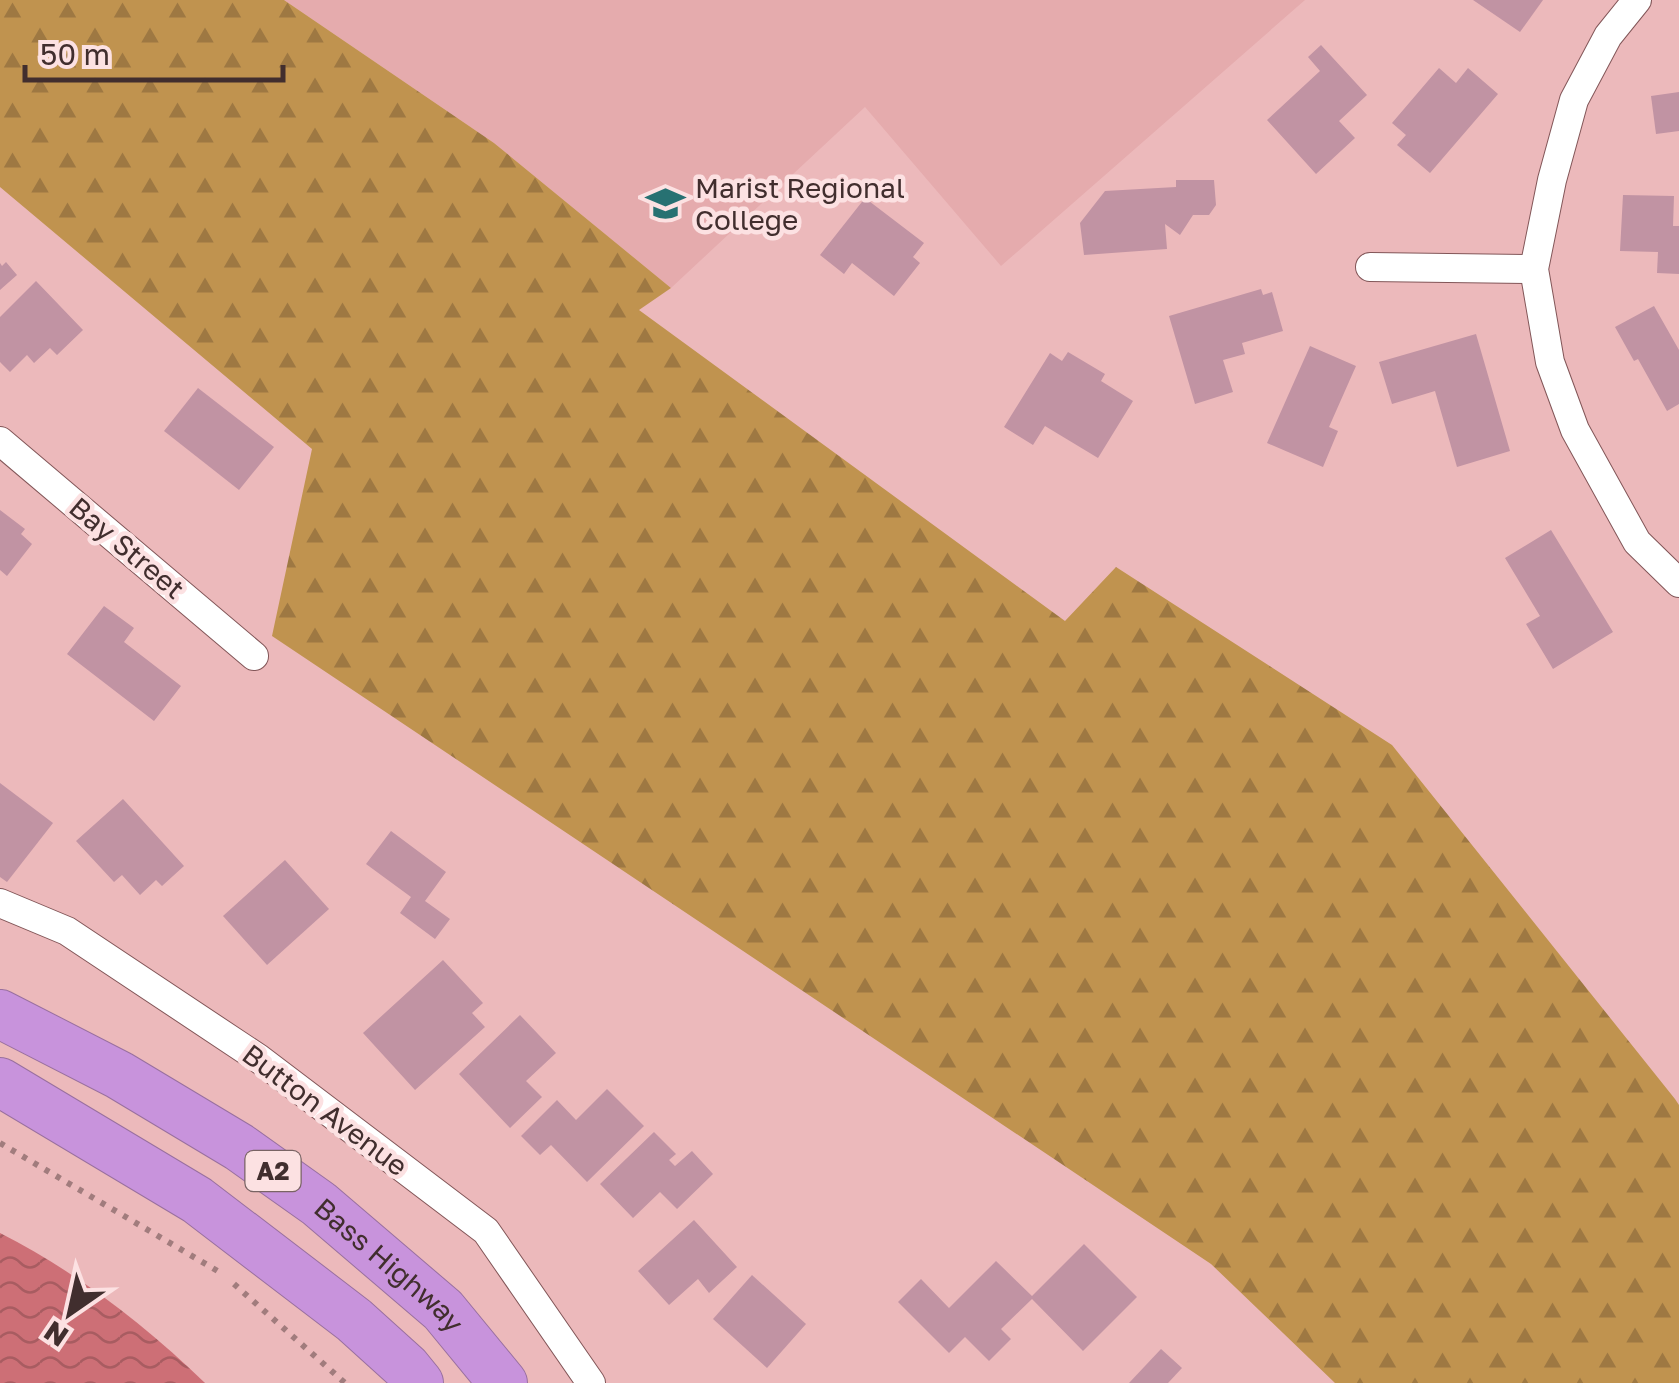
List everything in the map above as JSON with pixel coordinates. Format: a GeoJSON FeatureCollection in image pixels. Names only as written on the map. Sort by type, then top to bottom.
{"type":"FeatureCollection","features":[{"type":"Feature","properties":{"kind":"highway","name":"Bass Highway"},"geometry":{"type":"LineString","coordinates":[[0,1014],[119,1076],[239,1146],[319,1204],[443,1310],[503,1383]]}},
{"type":"Feature","properties":{"kind":"highway","name":"A2"},"geometry":{"type":"LineString","coordinates":[[0,1082],[197,1200],[354,1320],[419,1383]]}},
{"type":"Feature","properties":{"kind":"street"},"geometry":{"type":"LineString","coordinates":[[1636,0],[1608,36],[1574,100],[1534,268],[1550,362],[1575,430],[1637,542],[1679,583]]}},
{"type":"Feature","properties":{"kind":"street"},"geometry":{"type":"LineString","coordinates":[[1370,266],[1534,268]]}},
{"type":"Feature","properties":{"kind":"street","name":"Bay Street"},"geometry":{"type":"LineString","coordinates":[[0,441],[254,656]]}},
{"type":"Feature","properties":{"kind":"street","name":"Button Avenue"},"geometry":{"type":"LineString","coordinates":[[0,904],[67,931],[258,1058],[486,1231],[591,1383]]}},
{"type":"Feature","properties":{"kind":"path"},"geometry":{"type":"LineString","coordinates":[[0,1144],[224,1275],[345,1383]]}},
{"type":"Feature","properties":{"kind":"shaded area","name":"Marist Regional College"},"geometry":{"type":"Polygon","coordinates":[[[284,0],[1305,0],[1001,266],[865,107],[671,288],[494,143],[284,0]]]}},
{"type":"Feature","properties":{"kind":"green space"},"geometry":{"type":"Polygon","coordinates":[[[0,0],[284,0],[494,143],[671,288],[639,310],[1065,621],[1116,567],[1392,745],[1679,1105],[1679,1383],[1335,1383],[1211,1264],[272,636],[312,449],[0,187],[0,0]]]}},
{"type":"Feature","properties":{"kind":"water"},"geometry":{"type":"Polygon","coordinates":[[[0,1233],[108,1300],[205,1383],[0,1383],[0,1233]]]}},
{"type":"Feature","properties":{"kind":"building"},"geometry":{"type":"Polygon","coordinates":[[[1473,0],[1543,0],[1520,32],[1473,0]]]}},
{"type":"Feature","properties":{"kind":"building"},"geometry":{"type":"Polygon","coordinates":[[[1321,45],[1367,95],[1339,121],[1355,138],[1316,174],[1267,120],[1320,71],[1308,57],[1321,45]]]}},
{"type":"Feature","properties":{"kind":"building"},"geometry":{"type":"Polygon","coordinates":[[[1439,68],[1456,83],[1468,68],[1498,94],[1430,173],[1397,145],[1406,135],[1392,123],[1439,68]]]}},
{"type":"Feature","properties":{"kind":"building"},"geometry":{"type":"Polygon","coordinates":[[[1679,92],[1679,131],[1656,134],[1651,96],[1679,92]]]}},
{"type":"Feature","properties":{"kind":"building"},"geometry":{"type":"Polygon","coordinates":[[[1176,180],[1214,180],[1216,205],[1209,215],[1193,215],[1180,235],[1165,224],[1167,249],[1084,255],[1080,223],[1105,191],[1176,187],[1176,180]]]}},
{"type":"Feature","properties":{"kind":"building"},"geometry":{"type":"Polygon","coordinates":[[[1623,195],[1674,196],[1673,226],[1679,226],[1679,274],[1657,273],[1658,252],[1620,251],[1623,195]]]}},
{"type":"Feature","properties":{"kind":"building"},"geometry":{"type":"Polygon","coordinates":[[[865,198],[924,243],[913,257],[920,263],[894,296],[852,263],[844,274],[820,255],[865,198]]]}},
{"type":"Feature","properties":{"kind":"building"},"geometry":{"type":"Polygon","coordinates":[[[6,262],[17,275],[0,290],[0,263],[2,266],[6,262]]]}},
{"type":"Feature","properties":{"kind":"building"},"geometry":{"type":"Polygon","coordinates":[[[36,281],[83,330],[57,355],[50,348],[34,363],[27,355],[10,372],[0,362],[0,317],[36,281]]]}},
{"type":"Feature","properties":{"kind":"building"},"geometry":{"type":"Polygon","coordinates":[[[1261,289],[1263,295],[1272,292],[1283,331],[1242,343],[1245,354],[1223,360],[1233,392],[1195,404],[1169,316],[1261,289]]]}},
{"type":"Feature","properties":{"kind":"building"},"geometry":{"type":"Polygon","coordinates":[[[1654,306],[1679,350],[1679,404],[1667,411],[1615,327],[1654,306]]]}},
{"type":"Feature","properties":{"kind":"building"},"geometry":{"type":"Polygon","coordinates":[[[1476,334],[1510,451],[1457,467],[1435,391],[1392,404],[1379,362],[1476,334]]]}},
{"type":"Feature","properties":{"kind":"building"},"geometry":{"type":"Polygon","coordinates":[[[1310,346],[1356,366],[1329,427],[1338,431],[1323,467],[1267,443],[1310,346]]]}},
{"type":"Feature","properties":{"kind":"building"},"geometry":{"type":"Polygon","coordinates":[[[1068,352],[1105,374],[1101,381],[1133,401],[1098,458],[1045,426],[1033,445],[1004,427],[1050,353],[1062,361],[1068,352]]]}},
{"type":"Feature","properties":{"kind":"building"},"geometry":{"type":"Polygon","coordinates":[[[198,388],[274,447],[239,490],[164,431],[198,388]]]}},
{"type":"Feature","properties":{"kind":"building"},"geometry":{"type":"Polygon","coordinates":[[[0,510],[25,529],[21,534],[32,544],[7,576],[0,570],[0,510]]]}},
{"type":"Feature","properties":{"kind":"building"},"geometry":{"type":"Polygon","coordinates":[[[1551,530],[1613,632],[1553,669],[1526,624],[1540,616],[1505,558],[1551,530]]]}},
{"type":"Feature","properties":{"kind":"building"},"geometry":{"type":"Polygon","coordinates":[[[104,606],[134,628],[124,642],[181,686],[154,721],[67,654],[104,606]]]}},
{"type":"Feature","properties":{"kind":"building"},"geometry":{"type":"Polygon","coordinates":[[[0,783],[53,823],[7,882],[0,877],[0,783]]]}},
{"type":"Feature","properties":{"kind":"building"},"geometry":{"type":"Polygon","coordinates":[[[123,799],[184,866],[162,886],[156,880],[140,895],[122,875],[114,882],[76,841],[123,799]]]}},
{"type":"Feature","properties":{"kind":"building"},"geometry":{"type":"Polygon","coordinates":[[[391,831],[446,872],[425,901],[450,919],[435,939],[400,913],[411,897],[366,864],[391,831]]]}},
{"type":"Feature","properties":{"kind":"building"},"geometry":{"type":"Polygon","coordinates":[[[285,860],[329,909],[267,965],[223,916],[285,860]]]}},
{"type":"Feature","properties":{"kind":"building"},"geometry":{"type":"Polygon","coordinates":[[[443,960],[483,1003],[472,1013],[485,1027],[415,1090],[363,1033],[443,960]]]}},
{"type":"Feature","properties":{"kind":"building"},"geometry":{"type":"Polygon","coordinates":[[[520,1015],[556,1053],[526,1081],[542,1097],[510,1128],[459,1074],[520,1015]]]}},
{"type":"Feature","properties":{"kind":"building"},"geometry":{"type":"Polygon","coordinates":[[[607,1089],[644,1126],[587,1182],[551,1145],[540,1155],[521,1136],[557,1100],[576,1120],[607,1089]]]}},
{"type":"Feature","properties":{"kind":"building"},"geometry":{"type":"Polygon","coordinates":[[[654,1132],[676,1154],[669,1160],[675,1166],[692,1151],[713,1174],[677,1209],[660,1192],[633,1218],[600,1184],[654,1132]]]}},
{"type":"Feature","properties":{"kind":"building"},"geometry":{"type":"Polygon","coordinates":[[[694,1220],[737,1267],[709,1293],[698,1279],[669,1305],[638,1271],[694,1220]]]}},
{"type":"Feature","properties":{"kind":"building"},"geometry":{"type":"Polygon","coordinates":[[[1084,1244],[1137,1297],[1083,1351],[1032,1299],[1001,1329],[1011,1339],[989,1361],[965,1337],[949,1353],[898,1302],[921,1279],[949,1308],[996,1261],[1032,1296],[1084,1244]]]}},
{"type":"Feature","properties":{"kind":"building"},"geometry":{"type":"Polygon","coordinates":[[[752,1275],[806,1324],[767,1368],[713,1319],[752,1275]]]}},
{"type":"Feature","properties":{"kind":"building"},"geometry":{"type":"Polygon","coordinates":[[[1161,1349],[1182,1368],[1168,1383],[1129,1383],[1161,1349]]]}},
{"type":"Feature","properties":{"kind":"place","name":"Marist Regional College"},"geometry":{"type":"Point","coordinates":[665,204]}}]}
